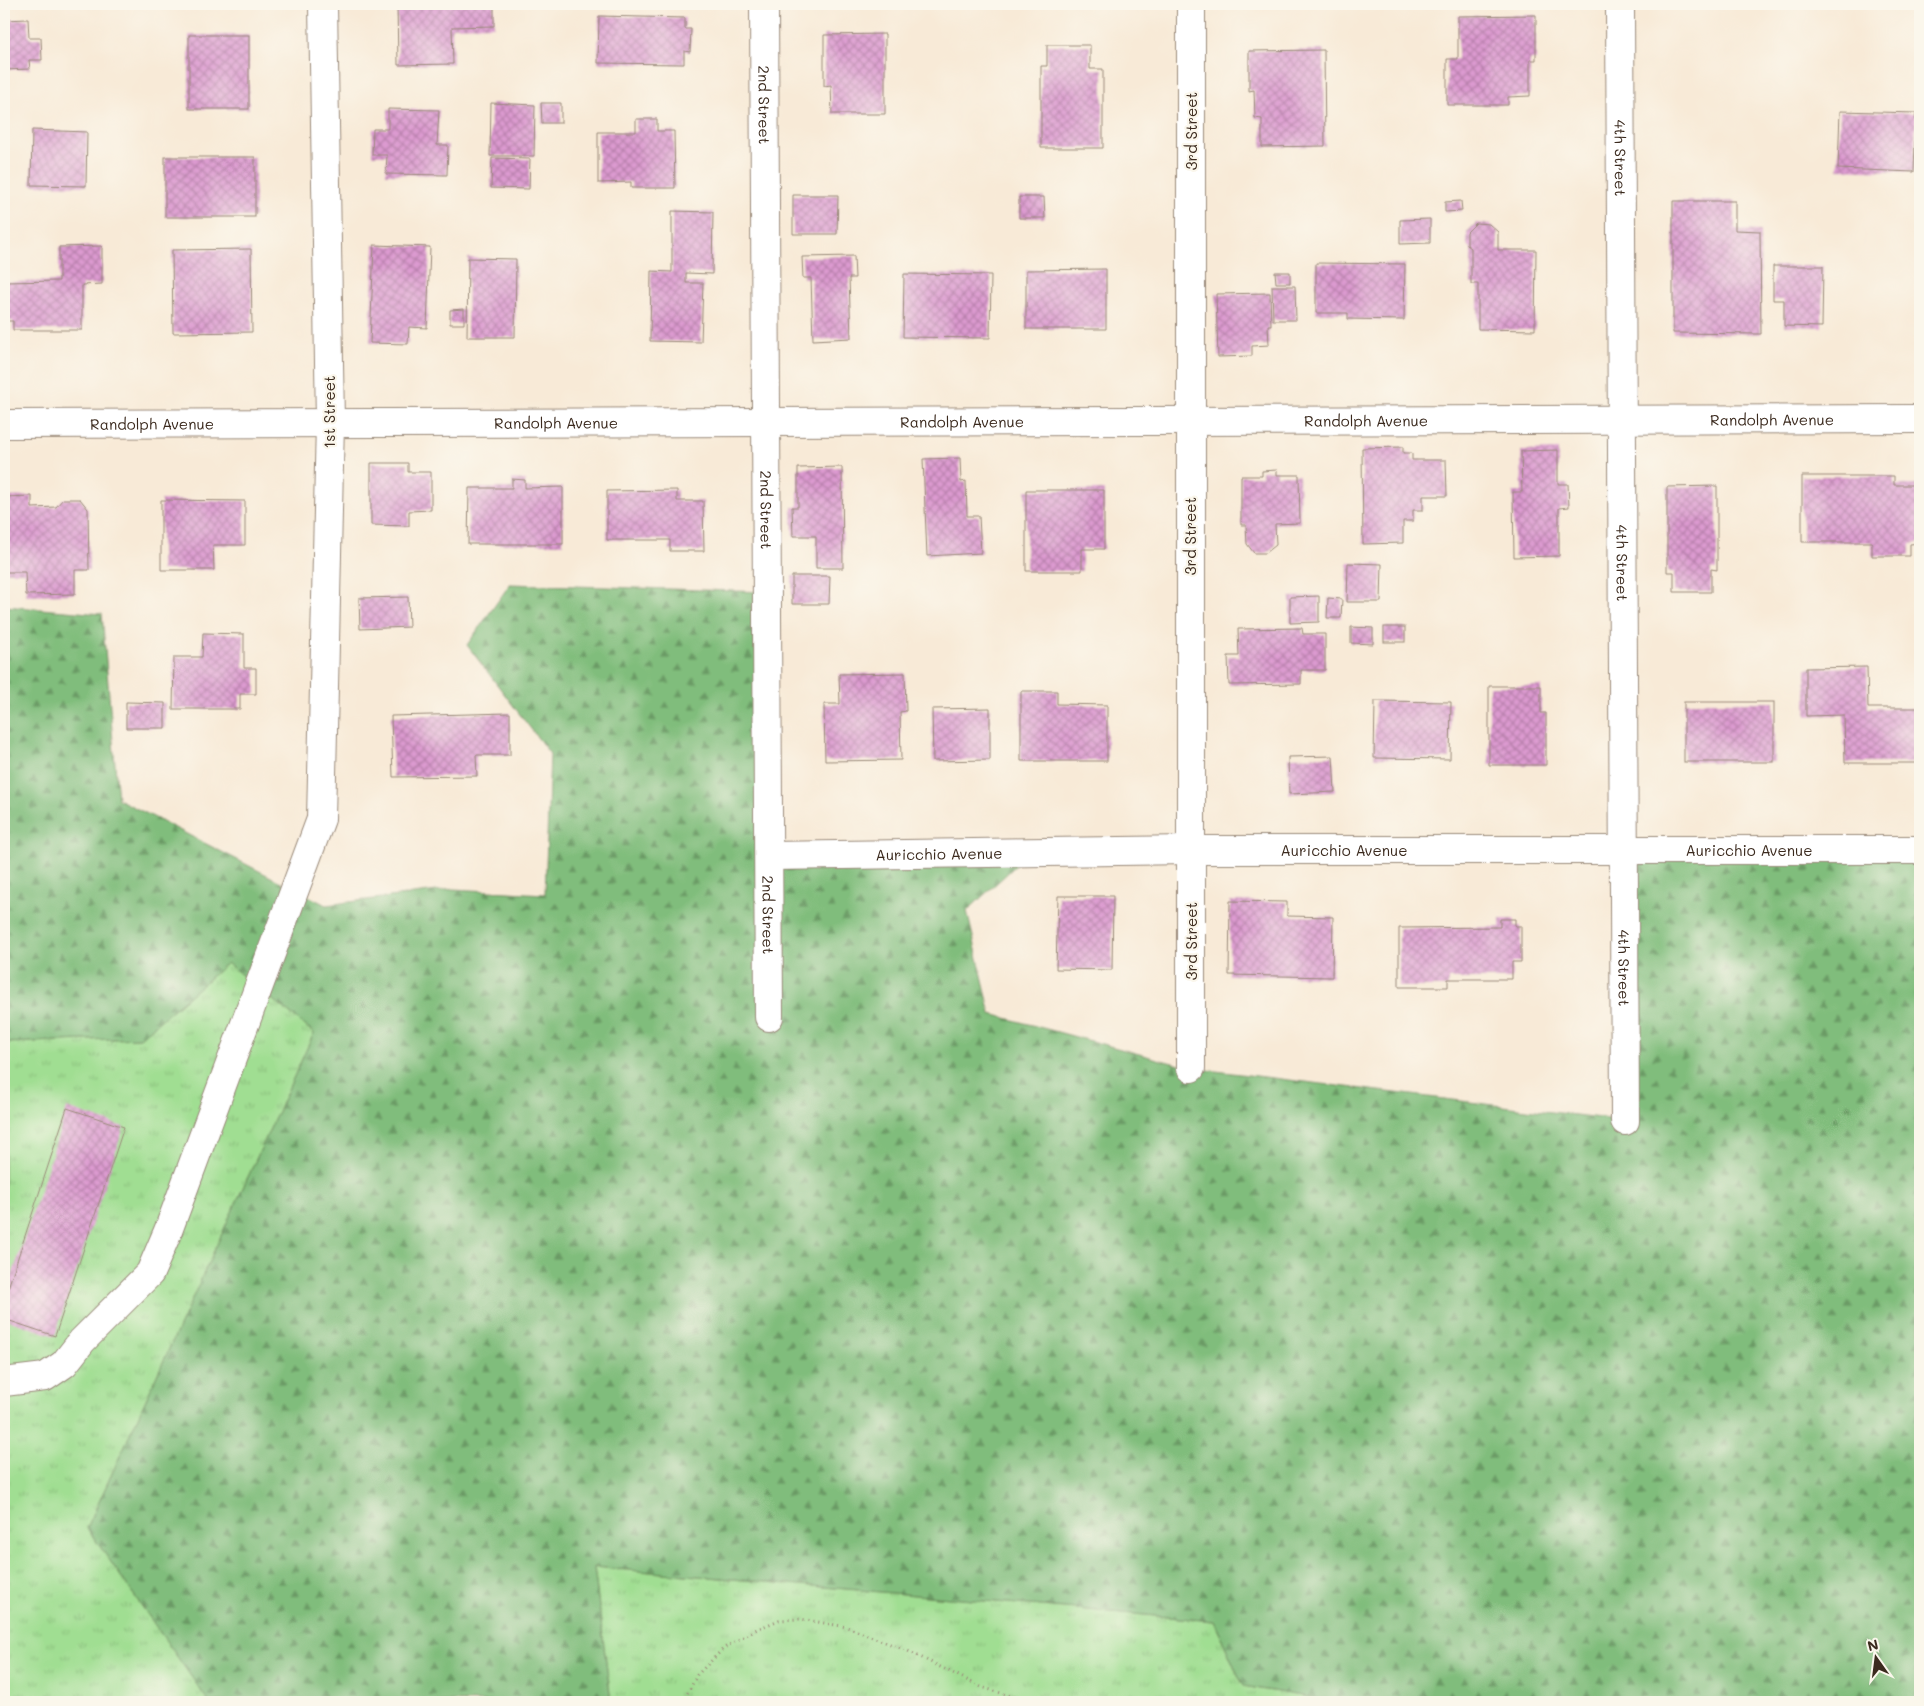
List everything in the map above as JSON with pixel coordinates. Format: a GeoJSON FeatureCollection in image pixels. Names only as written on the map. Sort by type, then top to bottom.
{"type":"FeatureCollection","features":[{"type":"Feature","properties":{"kind":"street","name":"1st Street"},"geometry":{"type":"LineString","coordinates":[[4,1382],[45,1377],[64,1364],[82,1341],[150,1273],[168,1232],[321,819],[330,422],[323,4]]}},
{"type":"Feature","properties":{"kind":"street","name":"2nd Street"},"geometry":{"type":"LineString","coordinates":[[764,4],[769,1018]]}},
{"type":"Feature","properties":{"kind":"street","name":"3rd Street"},"geometry":{"type":"LineString","coordinates":[[1191,1068],[1190,421],[1192,4]]}},
{"type":"Feature","properties":{"kind":"street","name":"4th Street"},"geometry":{"type":"LineString","coordinates":[[1620,4],[1625,1121]]}},
{"type":"Feature","properties":{"kind":"street","name":"Randolph Avenue"},"geometry":{"type":"LineString","coordinates":[[4,424],[1920,419]]}},
{"type":"Feature","properties":{"kind":"street","name":"Auricchio Avenue"},"geometry":{"type":"LineString","coordinates":[[768,856],[1191,850],[1920,850]]}},
{"type":"Feature","properties":{"kind":"path"},"geometry":{"type":"LineString","coordinates":[[683,1702],[697,1675],[724,1648],[755,1630],[779,1620],[801,1619],[847,1628],[908,1651],[981,1688],[1031,1702]]}},
{"type":"Feature","properties":{"kind":"green space"},"geometry":{"type":"Polygon","coordinates":[[[510,584],[767,592],[769,856],[1030,852],[967,911],[991,1014],[1191,1068],[1625,1121],[1624,850],[1920,850],[1920,1702],[1337,1702],[1243,1686],[1214,1621],[594,1567],[611,1702],[209,1702],[87,1528],[314,1033],[227,963],[140,1038],[4,1043],[4,606],[102,614],[118,799],[326,905],[453,889],[545,894],[550,754],[467,645],[510,584]]]}},
{"type":"Feature","properties":{"kind":"green space"},"geometry":{"type":"Polygon","coordinates":[[[227,963],[314,1033],[87,1528],[209,1702],[4,1702],[4,1043],[140,1038],[227,963]]]}},
{"type":"Feature","properties":{"kind":"green space"},"geometry":{"type":"Polygon","coordinates":[[[594,1567],[1214,1621],[1243,1686],[1337,1702],[611,1702],[594,1567]]]}},
{"type":"Feature","properties":{"kind":"building"},"geometry":{"type":"Polygon","coordinates":[[[397,4],[494,4],[494,26],[452,27],[453,64],[398,65],[397,4]]]}},
{"type":"Feature","properties":{"kind":"building"},"geometry":{"type":"Polygon","coordinates":[[[1536,15],[1536,60],[1530,60],[1530,96],[1508,97],[1508,105],[1447,105],[1447,59],[1458,59],[1458,16],[1536,15]]]}},
{"type":"Feature","properties":{"kind":"building"},"geometry":{"type":"Polygon","coordinates":[[[599,16],[685,18],[685,29],[691,29],[690,52],[684,51],[684,64],[598,63],[599,16]]]}},
{"type":"Feature","properties":{"kind":"building"},"geometry":{"type":"Polygon","coordinates":[[[28,19],[29,38],[41,38],[42,60],[29,60],[30,69],[4,70],[4,20],[28,19]]]}},
{"type":"Feature","properties":{"kind":"building"},"geometry":{"type":"Polygon","coordinates":[[[885,34],[885,114],[832,114],[831,85],[824,86],[824,35],[885,34]]]}},
{"type":"Feature","properties":{"kind":"building"},"geometry":{"type":"Polygon","coordinates":[[[189,35],[249,35],[249,109],[189,109],[189,35]]]}},
{"type":"Feature","properties":{"kind":"building"},"geometry":{"type":"Polygon","coordinates":[[[1047,45],[1090,45],[1090,69],[1103,69],[1103,148],[1041,148],[1041,66],[1047,66],[1047,45]]]}},
{"type":"Feature","properties":{"kind":"building"},"geometry":{"type":"Polygon","coordinates":[[[1324,50],[1325,146],[1262,147],[1262,119],[1255,118],[1254,90],[1249,91],[1249,51],[1324,50]]]}},
{"type":"Feature","properties":{"kind":"building"},"geometry":{"type":"Polygon","coordinates":[[[491,103],[535,105],[534,156],[490,156],[491,103]]]}},
{"type":"Feature","properties":{"kind":"building"},"geometry":{"type":"Polygon","coordinates":[[[541,103],[561,103],[561,123],[542,123],[541,103]]]}},
{"type":"Feature","properties":{"kind":"building"},"geometry":{"type":"Polygon","coordinates":[[[388,109],[439,110],[437,145],[448,145],[447,175],[386,174],[387,155],[372,155],[373,129],[388,129],[388,109]]]}},
{"type":"Feature","properties":{"kind":"building"},"geometry":{"type":"Polygon","coordinates":[[[1840,111],[1916,113],[1914,172],[1838,169],[1840,111]]]}},
{"type":"Feature","properties":{"kind":"building"},"geometry":{"type":"Polygon","coordinates":[[[636,119],[657,119],[657,131],[674,131],[675,188],[631,188],[631,182],[598,183],[598,132],[636,132],[636,119]]]}},
{"type":"Feature","properties":{"kind":"building"},"geometry":{"type":"Polygon","coordinates":[[[32,130],[87,132],[86,186],[31,185],[32,130]]]}},
{"type":"Feature","properties":{"kind":"building"},"geometry":{"type":"Polygon","coordinates":[[[165,157],[255,157],[255,217],[165,217],[165,157]]]}},
{"type":"Feature","properties":{"kind":"building"},"geometry":{"type":"Polygon","coordinates":[[[492,158],[530,159],[529,189],[491,188],[492,158]]]}},
{"type":"Feature","properties":{"kind":"building"},"geometry":{"type":"Polygon","coordinates":[[[793,195],[838,195],[837,234],[793,234],[793,195]]]}},
{"type":"Feature","properties":{"kind":"building"},"geometry":{"type":"Polygon","coordinates":[[[1019,197],[1044,197],[1045,218],[1019,218],[1019,197]]]}},
{"type":"Feature","properties":{"kind":"building"},"geometry":{"type":"Polygon","coordinates":[[[1461,201],[1462,211],[1445,212],[1445,202],[1461,201]]]}},
{"type":"Feature","properties":{"kind":"building"},"geometry":{"type":"Polygon","coordinates":[[[1673,201],[1735,201],[1735,230],[1760,231],[1761,334],[1673,333],[1673,201]]]}},
{"type":"Feature","properties":{"kind":"building"},"geometry":{"type":"Polygon","coordinates":[[[672,211],[713,212],[712,274],[686,273],[686,283],[703,283],[701,342],[650,341],[651,271],[672,272],[672,211]]]}},
{"type":"Feature","properties":{"kind":"building"},"geometry":{"type":"Polygon","coordinates":[[[1430,219],[1430,243],[1400,244],[1400,220],[1430,219]]]}},
{"type":"Feature","properties":{"kind":"building"},"geometry":{"type":"Polygon","coordinates":[[[1476,223],[1489,224],[1498,232],[1498,250],[1536,250],[1535,330],[1478,329],[1478,284],[1471,284],[1471,248],[1467,245],[1467,232],[1476,223]]]}},
{"type":"Feature","properties":{"kind":"building"},"geometry":{"type":"Polygon","coordinates":[[[374,245],[430,247],[427,328],[409,327],[408,344],[370,343],[374,245]]]}},
{"type":"Feature","properties":{"kind":"building"},"geometry":{"type":"Polygon","coordinates":[[[102,246],[102,284],[82,285],[82,330],[13,330],[13,321],[4,321],[4,282],[59,281],[59,247],[102,246]]]}},
{"type":"Feature","properties":{"kind":"building"},"geometry":{"type":"Polygon","coordinates":[[[251,249],[252,332],[173,333],[172,250],[251,249]]]}},
{"type":"Feature","properties":{"kind":"building"},"geometry":{"type":"Polygon","coordinates":[[[854,256],[855,278],[849,278],[851,338],[813,340],[811,278],[803,278],[802,257],[854,256]]]}},
{"type":"Feature","properties":{"kind":"building"},"geometry":{"type":"Polygon","coordinates":[[[468,258],[516,259],[515,337],[467,337],[468,258]]]}},
{"type":"Feature","properties":{"kind":"building"},"geometry":{"type":"Polygon","coordinates":[[[1316,263],[1405,264],[1404,320],[1348,319],[1348,313],[1316,313],[1316,263]]]}},
{"type":"Feature","properties":{"kind":"building"},"geometry":{"type":"Polygon","coordinates":[[[1773,266],[1823,266],[1822,327],[1784,326],[1784,300],[1773,300],[1773,266]]]}},
{"type":"Feature","properties":{"kind":"building"},"geometry":{"type":"Polygon","coordinates":[[[1106,269],[1106,329],[1026,329],[1026,270],[1106,269]]]}},
{"type":"Feature","properties":{"kind":"building"},"geometry":{"type":"Polygon","coordinates":[[[1275,272],[1290,272],[1290,283],[1276,283],[1275,272]]]}},
{"type":"Feature","properties":{"kind":"building"},"geometry":{"type":"Polygon","coordinates":[[[904,274],[991,275],[990,338],[903,337],[904,274]]]}},
{"type":"Feature","properties":{"kind":"building"},"geometry":{"type":"Polygon","coordinates":[[[1272,286],[1295,286],[1296,320],[1273,320],[1272,286]]]}},
{"type":"Feature","properties":{"kind":"building"},"geometry":{"type":"Polygon","coordinates":[[[1270,293],[1271,325],[1268,325],[1269,345],[1252,346],[1252,356],[1218,357],[1216,294],[1270,293]]]}},
{"type":"Feature","properties":{"kind":"building"},"geometry":{"type":"Polygon","coordinates":[[[464,309],[464,324],[450,324],[450,310],[464,309]]]}},
{"type":"Feature","properties":{"kind":"building"},"geometry":{"type":"Polygon","coordinates":[[[1403,447],[1403,453],[1412,453],[1412,460],[1446,460],[1447,496],[1423,496],[1423,510],[1413,510],[1413,521],[1403,521],[1403,543],[1363,544],[1362,448],[1403,447]]]}},
{"type":"Feature","properties":{"kind":"building"},"geometry":{"type":"Polygon","coordinates":[[[1558,450],[1558,484],[1568,484],[1569,507],[1559,508],[1559,556],[1514,557],[1513,492],[1522,492],[1521,451],[1558,450]]]}},
{"type":"Feature","properties":{"kind":"building"},"geometry":{"type":"Polygon","coordinates":[[[960,458],[961,482],[966,481],[967,516],[979,516],[981,553],[927,556],[923,459],[960,458]]]}},
{"type":"Feature","properties":{"kind":"building"},"geometry":{"type":"Polygon","coordinates":[[[371,463],[408,463],[408,472],[431,472],[431,510],[409,511],[409,526],[371,525],[371,463]]]}},
{"type":"Feature","properties":{"kind":"building"},"geometry":{"type":"Polygon","coordinates":[[[842,467],[843,568],[816,568],[816,536],[793,536],[792,507],[798,507],[798,468],[842,467]]]}},
{"type":"Feature","properties":{"kind":"building"},"geometry":{"type":"Polygon","coordinates":[[[1277,470],[1277,475],[1299,475],[1300,523],[1275,524],[1276,545],[1266,553],[1254,553],[1247,544],[1246,525],[1241,525],[1241,476],[1262,476],[1262,471],[1277,470]]]}},
{"type":"Feature","properties":{"kind":"building"},"geometry":{"type":"Polygon","coordinates":[[[1802,476],[1894,476],[1894,485],[1920,485],[1920,543],[1910,544],[1910,556],[1872,556],[1872,542],[1802,542],[1802,476]]]}},
{"type":"Feature","properties":{"kind":"building"},"geometry":{"type":"Polygon","coordinates":[[[512,479],[525,480],[525,488],[563,487],[563,544],[468,544],[469,488],[512,488],[512,479]]]}},
{"type":"Feature","properties":{"kind":"building"},"geometry":{"type":"Polygon","coordinates":[[[1717,486],[1717,570],[1711,569],[1711,592],[1674,592],[1674,572],[1667,572],[1667,487],[1717,486]]]}},
{"type":"Feature","properties":{"kind":"building"},"geometry":{"type":"Polygon","coordinates":[[[677,490],[677,501],[703,501],[704,551],[670,551],[670,540],[607,540],[607,491],[677,490]]]}},
{"type":"Feature","properties":{"kind":"building"},"geometry":{"type":"Polygon","coordinates":[[[1026,490],[1104,490],[1104,549],[1082,549],[1082,571],[1026,571],[1026,490]]]}},
{"type":"Feature","properties":{"kind":"building"},"geometry":{"type":"Polygon","coordinates":[[[32,496],[32,508],[56,507],[63,499],[80,499],[88,509],[89,570],[75,570],[75,594],[26,595],[25,572],[4,572],[4,497],[32,496]]]}},
{"type":"Feature","properties":{"kind":"building"},"geometry":{"type":"Polygon","coordinates":[[[161,500],[245,501],[245,545],[213,545],[214,570],[161,570],[161,500]]]}},
{"type":"Feature","properties":{"kind":"building"},"geometry":{"type":"Polygon","coordinates":[[[1348,563],[1382,564],[1381,602],[1347,602],[1348,563]]]}},
{"type":"Feature","properties":{"kind":"building"},"geometry":{"type":"Polygon","coordinates":[[[792,576],[830,576],[829,604],[792,604],[792,576]]]}},
{"type":"Feature","properties":{"kind":"building"},"geometry":{"type":"Polygon","coordinates":[[[1319,596],[1319,622],[1290,623],[1290,597],[1319,596]]]}},
{"type":"Feature","properties":{"kind":"building"},"geometry":{"type":"Polygon","coordinates":[[[408,597],[409,627],[360,629],[359,598],[408,597]]]}},
{"type":"Feature","properties":{"kind":"building"},"geometry":{"type":"Polygon","coordinates":[[[1328,598],[1342,599],[1341,618],[1327,618],[1328,598]]]}},
{"type":"Feature","properties":{"kind":"building"},"geometry":{"type":"Polygon","coordinates":[[[1351,627],[1373,628],[1373,644],[1351,643],[1351,627]]]}},
{"type":"Feature","properties":{"kind":"building"},"geometry":{"type":"Polygon","coordinates":[[[1384,627],[1405,627],[1405,642],[1384,642],[1384,627]]]}},
{"type":"Feature","properties":{"kind":"building"},"geometry":{"type":"Polygon","coordinates":[[[1302,628],[1303,634],[1325,634],[1325,670],[1301,670],[1301,684],[1229,685],[1228,656],[1239,656],[1238,629],[1302,628]]]}},
{"type":"Feature","properties":{"kind":"building"},"geometry":{"type":"Polygon","coordinates":[[[203,633],[244,634],[244,668],[256,668],[256,694],[240,694],[240,709],[173,709],[174,657],[202,657],[203,633]]]}},
{"type":"Feature","properties":{"kind":"building"},"geometry":{"type":"Polygon","coordinates":[[[1867,667],[1868,708],[1920,708],[1920,763],[1845,763],[1844,715],[1806,716],[1806,668],[1867,667]]]}},
{"type":"Feature","properties":{"kind":"building"},"geometry":{"type":"Polygon","coordinates":[[[905,673],[906,711],[900,712],[901,760],[825,761],[824,704],[840,704],[839,674],[905,673]]]}},
{"type":"Feature","properties":{"kind":"building"},"geometry":{"type":"Polygon","coordinates":[[[1489,686],[1541,686],[1541,713],[1546,713],[1546,765],[1489,765],[1489,686]]]}},
{"type":"Feature","properties":{"kind":"building"},"geometry":{"type":"Polygon","coordinates":[[[1021,691],[1057,691],[1057,704],[1107,705],[1107,761],[1021,761],[1021,691]]]}},
{"type":"Feature","properties":{"kind":"building"},"geometry":{"type":"Polygon","coordinates":[[[1375,701],[1451,702],[1450,759],[1374,758],[1375,701]]]}},
{"type":"Feature","properties":{"kind":"building"},"geometry":{"type":"Polygon","coordinates":[[[126,702],[165,703],[165,728],[126,728],[126,702]]]}},
{"type":"Feature","properties":{"kind":"building"},"geometry":{"type":"Polygon","coordinates":[[[1684,702],[1774,702],[1774,762],[1684,762],[1684,702]]]}},
{"type":"Feature","properties":{"kind":"building"},"geometry":{"type":"Polygon","coordinates":[[[990,708],[990,760],[933,761],[932,709],[990,708]]]}},
{"type":"Feature","properties":{"kind":"building"},"geometry":{"type":"Polygon","coordinates":[[[510,713],[510,755],[476,755],[477,776],[393,777],[391,716],[510,713]]]}},
{"type":"Feature","properties":{"kind":"building"},"geometry":{"type":"Polygon","coordinates":[[[1333,756],[1335,792],[1289,794],[1288,757],[1333,756]]]}},
{"type":"Feature","properties":{"kind":"building"},"geometry":{"type":"Polygon","coordinates":[[[1058,896],[1113,896],[1112,970],[1056,969],[1058,896]]]}},
{"type":"Feature","properties":{"kind":"building"},"geometry":{"type":"Polygon","coordinates":[[[1230,901],[1287,902],[1287,916],[1333,917],[1332,977],[1229,975],[1230,901]]]}},
{"type":"Feature","properties":{"kind":"building"},"geometry":{"type":"Polygon","coordinates":[[[1500,919],[1515,919],[1515,926],[1521,926],[1521,962],[1512,962],[1512,979],[1448,979],[1448,987],[1399,987],[1399,928],[1500,927],[1500,919]]]}},
{"type":"Feature","properties":{"kind":"building"},"geometry":{"type":"Polygon","coordinates":[[[67,1108],[124,1127],[55,1336],[4,1319],[4,1300],[67,1108]]]}}]}
